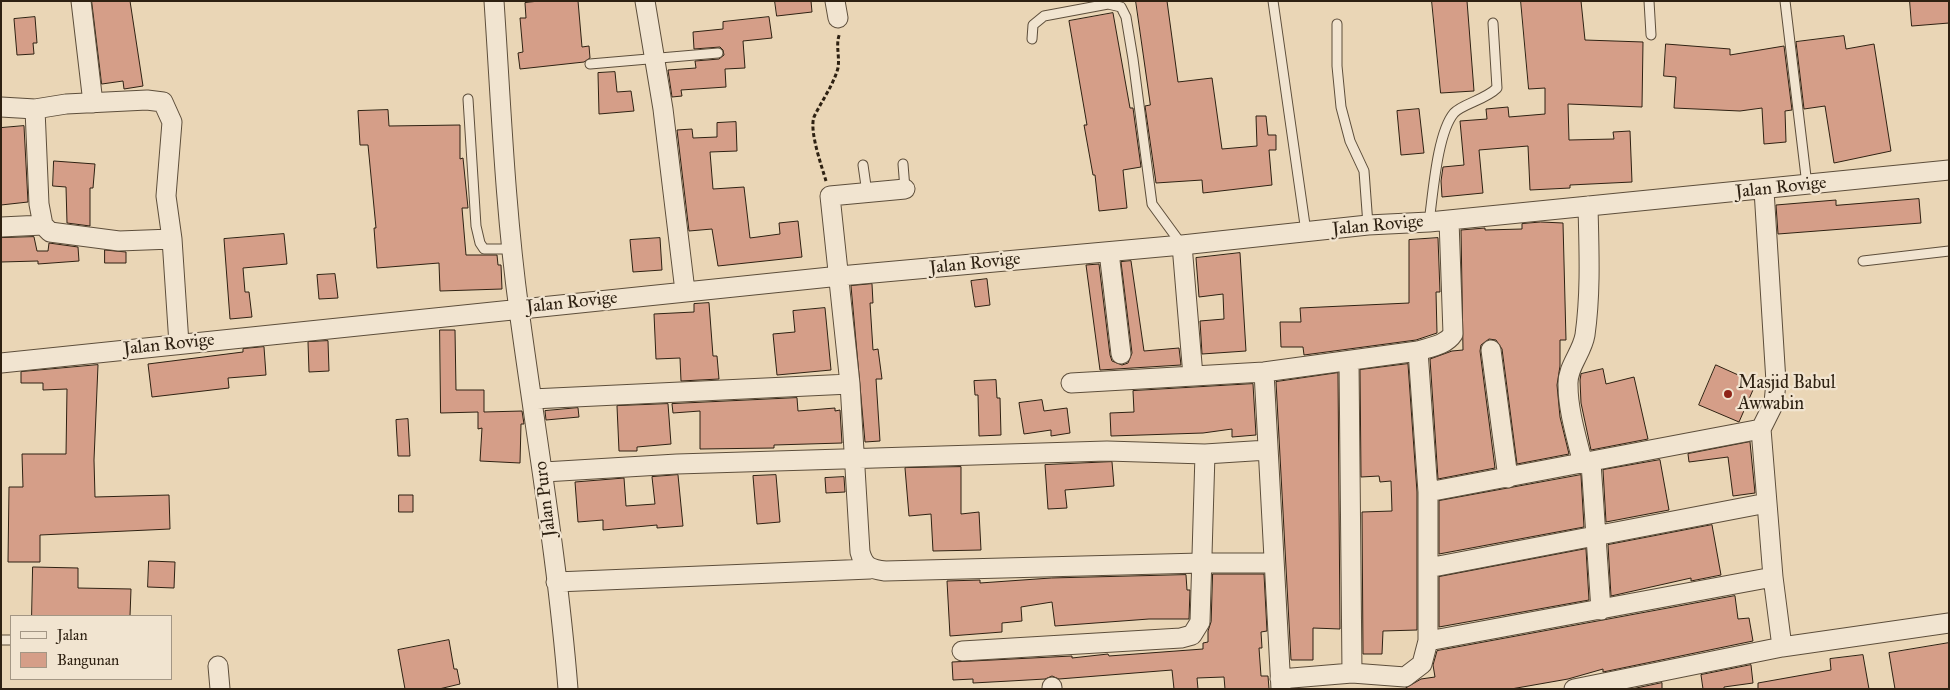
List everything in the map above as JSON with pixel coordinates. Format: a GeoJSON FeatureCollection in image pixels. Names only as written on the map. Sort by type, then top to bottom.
{"type":"FeatureCollection","features":[{"type":"Feature","properties":{"kind":"street"},"geometry":{"type":"LineString","coordinates":[[81,1],[93,103]]}},
{"type":"Feature","properties":{"kind":"street","name":"Jalan Puro"},"geometry":{"type":"LineString","coordinates":[[494,1],[512,249],[519,309],[544,472],[568,689]]}},
{"type":"Feature","properties":{"kind":"street"},"geometry":{"type":"LineString","coordinates":[[645,1],[685,291]]}},
{"type":"Feature","properties":{"kind":"street"},"geometry":{"type":"LineString","coordinates":[[1,106],[35,109],[93,103],[148,100],[163,102],[168,109],[172,122],[172,138],[166,167],[166,196],[172,239],[179,344]]}},
{"type":"Feature","properties":{"kind":"street"},"geometry":{"type":"LineString","coordinates":[[35,109],[39,204],[43,225],[50,232],[58,235],[119,241],[172,239]]}},
{"type":"Feature","properties":{"kind":"street","name":"Jalan Rovige"},"geometry":{"type":"LineString","coordinates":[[1,363],[685,291],[1182,245],[1368,225],[1429,222],[1764,190],[1949,170]]}},
{"type":"Feature","properties":{"kind":"street"},"geometry":{"type":"LineString","coordinates":[[870,569],[863,563],[860,552],[850,384],[830,196],[905,189]]}},
{"type":"Feature","properties":{"kind":"street"},"geometry":{"type":"LineString","coordinates":[[1764,190],[1776,382],[1774,403],[1761,429],[1773,577],[1782,647]]}},
{"type":"Feature","properties":{"kind":"street"},"geometry":{"type":"LineString","coordinates":[[1588,206],[1589,280],[1586,323],[1584,339],[1570,369],[1568,384],[1587,463],[1601,610]]}},
{"type":"Feature","properties":{"kind":"street"},"geometry":{"type":"LineString","coordinates":[[1071,383],[1264,372],[1418,352],[1440,345],[1449,340],[1453,334],[1449,220]]}},
{"type":"Feature","properties":{"kind":"street"},"geometry":{"type":"LineString","coordinates":[[1,227],[43,225]]}},
{"type":"Feature","properties":{"kind":"street"},"geometry":{"type":"LineString","coordinates":[[1182,245],[1193,376]]}},
{"type":"Feature","properties":{"kind":"street"},"geometry":{"type":"LineString","coordinates":[[1109,252],[1121,354]]}},
{"type":"Feature","properties":{"kind":"street"},"geometry":{"type":"LineString","coordinates":[[1491,350],[1508,478]]}},
{"type":"Feature","properties":{"kind":"street"},"geometry":{"type":"LineString","coordinates":[[1264,372],[1281,684],[1352,673],[1406,683],[1422,664],[1428,641],[1428,492],[1418,352]]}},
{"type":"Feature","properties":{"kind":"street"},"geometry":{"type":"LineString","coordinates":[[1348,361],[1352,673]]}},
{"type":"Feature","properties":{"kind":"street"},"geometry":{"type":"LineString","coordinates":[[532,399],[850,384]]}},
{"type":"Feature","properties":{"kind":"street"},"geometry":{"type":"LineString","coordinates":[[1428,492],[1761,429]]}},
{"type":"Feature","properties":{"kind":"street"},"geometry":{"type":"LineString","coordinates":[[544,472],[677,464],[1107,450],[1205,454],[1268,450]]}},
{"type":"Feature","properties":{"kind":"street"},"geometry":{"type":"LineString","coordinates":[[962,651],[1181,638],[1192,635],[1200,622],[1205,454]]}},
{"type":"Feature","properties":{"kind":"street"},"geometry":{"type":"LineString","coordinates":[[1428,568],[1767,503]]}},
{"type":"Feature","properties":{"kind":"street"},"geometry":{"type":"LineString","coordinates":[[556,582],[870,569],[1274,563]]}},
{"type":"Feature","properties":{"kind":"street"},"geometry":{"type":"LineString","coordinates":[[1428,641],[1773,577]]}},
{"type":"Feature","properties":{"kind":"street"},"geometry":{"type":"LineString","coordinates":[[1574,689],[1782,647],[1949,623]]}},
{"type":"Feature","properties":{"kind":"street"},"geometry":{"type":"LineString","coordinates":[[218,666],[220,689]]}},
{"type":"Feature","properties":{"kind":"lane"},"geometry":{"type":"LineString","coordinates":[[1273,1],[1306,232]]}},
{"type":"Feature","properties":{"kind":"lane"},"geometry":{"type":"LineString","coordinates":[[1649,1],[1651,35]]}},
{"type":"Feature","properties":{"kind":"lane"},"geometry":{"type":"LineString","coordinates":[[1786,1],[1807,185]]}},
{"type":"Feature","properties":{"kind":"lane"},"geometry":{"type":"LineString","coordinates":[[1032,39],[1034,25],[1044,16],[1108,4],[1120,7],[1126,17],[1133,59],[1152,204],[1182,245]]}},
{"type":"Feature","properties":{"kind":"lane"},"geometry":{"type":"LineString","coordinates":[[1429,222],[1443,133],[1455,112],[1488,97],[1497,88],[1492,23]]}},
{"type":"Feature","properties":{"kind":"lane"},"geometry":{"type":"LineString","coordinates":[[1337,24],[1337,66],[1341,107],[1350,141],[1364,171],[1368,225]]}},
{"type":"Feature","properties":{"kind":"lane"},"geometry":{"type":"LineString","coordinates":[[590,64],[718,53]]}},
{"type":"Feature","properties":{"kind":"lane"},"geometry":{"type":"LineString","coordinates":[[468,99],[476,226],[480,243],[484,249],[512,249]]}},
{"type":"Feature","properties":{"kind":"lane"},"geometry":{"type":"LineString","coordinates":[[903,164],[905,189]]}},
{"type":"Feature","properties":{"kind":"lane"},"geometry":{"type":"LineString","coordinates":[[864,165],[867,193]]}},
{"type":"Feature","properties":{"kind":"lane"},"geometry":{"type":"LineString","coordinates":[[1863,262],[1949,251]]}},
{"type":"Feature","properties":{"kind":"path"},"geometry":{"type":"LineString","coordinates":[[830,196],[815,142],[813,119],[835,79],[839,64],[837,9]]}},
{"type":"Feature","properties":{"kind":"building"},"geometry":{"type":"Polygon","coordinates":[[[92,1],[130,1],[143,86],[124,89],[123,81],[102,84],[92,1]]]}},
{"type":"Feature","properties":{"kind":"building"},"geometry":{"type":"Polygon","coordinates":[[[578,1],[582,47],[589,46],[590,58],[584,62],[520,69],[518,53],[523,52],[520,18],[526,18],[525,3],[578,1]]]}},
{"type":"Feature","properties":{"kind":"building"},"geometry":{"type":"Polygon","coordinates":[[[775,1],[811,1],[812,12],[777,16],[775,1]]]}},
{"type":"Feature","properties":{"kind":"building"},"geometry":{"type":"Polygon","coordinates":[[[1136,1],[1167,1],[1178,82],[1212,78],[1222,149],[1257,146],[1256,116],[1266,116],[1268,135],[1276,135],[1276,150],[1269,150],[1272,185],[1203,193],[1202,180],[1156,183],[1145,106],[1150,105],[1136,1]]]}},
{"type":"Feature","properties":{"kind":"building"},"geometry":{"type":"Polygon","coordinates":[[[1432,1],[1467,1],[1474,91],[1441,93],[1432,1]]]}},
{"type":"Feature","properties":{"kind":"building"},"geometry":{"type":"Polygon","coordinates":[[[1521,1],[1581,1],[1585,40],[1643,42],[1642,107],[1568,104],[1569,140],[1614,139],[1613,132],[1630,131],[1632,182],[1570,185],[1570,188],[1530,190],[1528,146],[1479,150],[1483,193],[1442,197],[1441,181],[1443,167],[1464,165],[1460,121],[1487,119],[1486,109],[1508,107],[1509,117],[1545,114],[1545,88],[1529,89],[1521,1]]]}},
{"type":"Feature","properties":{"kind":"building"},"geometry":{"type":"Polygon","coordinates":[[[1910,1],[1949,1],[1949,23],[1912,26],[1910,1]]]}},
{"type":"Feature","properties":{"kind":"building"},"geometry":{"type":"Polygon","coordinates":[[[1113,13],[1130,108],[1133,108],[1141,167],[1123,170],[1127,208],[1099,211],[1095,175],[1093,175],[1084,125],[1087,125],[1069,21],[1113,13]]]}},
{"type":"Feature","properties":{"kind":"building"},"geometry":{"type":"Polygon","coordinates":[[[35,17],[37,43],[33,43],[34,54],[17,55],[14,19],[35,17]]]}},
{"type":"Feature","properties":{"kind":"building"},"geometry":{"type":"Polygon","coordinates":[[[769,17],[772,38],[743,41],[745,68],[725,69],[726,87],[681,90],[682,96],[672,97],[668,70],[696,68],[695,61],[719,59],[724,55],[720,47],[694,49],[693,32],[723,29],[723,22],[769,17]]]}},
{"type":"Feature","properties":{"kind":"building"},"geometry":{"type":"Polygon","coordinates":[[[1844,36],[1846,49],[1874,44],[1891,151],[1834,163],[1825,106],[1804,109],[1796,42],[1844,36]]]}},
{"type":"Feature","properties":{"kind":"building"},"geometry":{"type":"Polygon","coordinates":[[[1666,44],[1730,49],[1730,55],[1784,46],[1792,110],[1785,111],[1786,142],[1764,144],[1762,108],[1740,111],[1674,108],[1676,77],[1664,76],[1666,44]]]}},
{"type":"Feature","properties":{"kind":"building"},"geometry":{"type":"Polygon","coordinates":[[[615,72],[617,92],[631,91],[634,111],[599,114],[598,73],[615,72]]]}},
{"type":"Feature","properties":{"kind":"building"},"geometry":{"type":"Polygon","coordinates":[[[1419,109],[1424,153],[1401,155],[1397,111],[1419,109]]]}},
{"type":"Feature","properties":{"kind":"building"},"geometry":{"type":"Polygon","coordinates":[[[388,110],[389,126],[460,125],[460,159],[463,158],[468,208],[462,208],[466,255],[497,255],[498,265],[501,265],[502,289],[440,291],[439,263],[377,268],[374,228],[376,228],[368,145],[360,145],[358,111],[388,110]]]}},
{"type":"Feature","properties":{"kind":"building"},"geometry":{"type":"Polygon","coordinates":[[[736,122],[737,151],[710,152],[713,189],[744,187],[750,238],[780,234],[779,223],[798,221],[802,257],[718,266],[712,229],[689,231],[677,130],[692,129],[693,138],[717,137],[717,123],[736,122]]]}},
{"type":"Feature","properties":{"kind":"building"},"geometry":{"type":"Polygon","coordinates":[[[24,126],[28,202],[1,205],[1,128],[24,126]]]}},
{"type":"Feature","properties":{"kind":"building"},"geometry":{"type":"Polygon","coordinates":[[[54,161],[95,164],[93,188],[90,188],[90,226],[67,223],[66,187],[53,186],[54,161]]]}},
{"type":"Feature","properties":{"kind":"building"},"geometry":{"type":"Polygon","coordinates":[[[1919,199],[1921,223],[1778,234],[1776,205],[1836,200],[1836,205],[1919,199]]]}},
{"type":"Feature","properties":{"kind":"building"},"geometry":{"type":"Polygon","coordinates":[[[1541,222],[1563,223],[1566,340],[1560,340],[1560,366],[1557,385],[1560,417],[1569,454],[1517,464],[1502,349],[1496,340],[1489,339],[1481,345],[1480,351],[1495,468],[1438,479],[1430,359],[1452,351],[1463,350],[1461,230],[1485,228],[1485,230],[1522,229],[1522,224],[1541,222]]]}},
{"type":"Feature","properties":{"kind":"building"},"geometry":{"type":"Polygon","coordinates":[[[284,234],[287,264],[243,268],[245,292],[249,292],[252,317],[230,319],[224,239],[284,234]]]}},
{"type":"Feature","properties":{"kind":"building"},"geometry":{"type":"Polygon","coordinates":[[[34,237],[37,251],[48,251],[49,243],[78,247],[79,261],[38,264],[38,261],[1,262],[1,238],[34,237]]]}},
{"type":"Feature","properties":{"kind":"building"},"geometry":{"type":"Polygon","coordinates":[[[660,238],[662,270],[633,272],[630,240],[660,238]]]}},
{"type":"Feature","properties":{"kind":"building"},"geometry":{"type":"Polygon","coordinates":[[[1438,238],[1440,292],[1436,292],[1437,333],[1416,340],[1304,355],[1303,347],[1281,347],[1280,322],[1301,322],[1300,308],[1409,303],[1409,240],[1438,238]]]}},
{"type":"Feature","properties":{"kind":"building"},"geometry":{"type":"Polygon","coordinates":[[[105,250],[126,252],[126,263],[105,263],[105,250]]]}},
{"type":"Feature","properties":{"kind":"building"},"geometry":{"type":"Polygon","coordinates":[[[1240,253],[1246,351],[1202,354],[1200,321],[1224,319],[1223,294],[1199,297],[1196,258],[1240,253]]]}},
{"type":"Feature","properties":{"kind":"building"},"geometry":{"type":"Polygon","coordinates":[[[1131,261],[1144,351],[1179,348],[1181,365],[1100,370],[1086,265],[1099,264],[1110,355],[1112,361],[1122,365],[1128,363],[1132,353],[1121,262],[1131,261]]]}},
{"type":"Feature","properties":{"kind":"building"},"geometry":{"type":"Polygon","coordinates":[[[335,274],[338,298],[319,299],[317,275],[335,274]]]}},
{"type":"Feature","properties":{"kind":"building"},"geometry":{"type":"Polygon","coordinates":[[[987,279],[990,305],[975,307],[971,281],[987,279]]]}},
{"type":"Feature","properties":{"kind":"building"},"geometry":{"type":"Polygon","coordinates":[[[872,284],[873,303],[870,303],[873,350],[878,349],[882,379],[876,379],[880,441],[865,442],[851,286],[872,284]]]}},
{"type":"Feature","properties":{"kind":"building"},"geometry":{"type":"Polygon","coordinates":[[[709,303],[713,356],[717,356],[719,379],[681,381],[680,358],[656,359],[654,314],[694,312],[694,304],[709,303]]]}},
{"type":"Feature","properties":{"kind":"building"},"geometry":{"type":"Polygon","coordinates":[[[825,308],[831,370],[777,375],[773,334],[795,332],[793,311],[825,308]]]}},
{"type":"Feature","properties":{"kind":"building"},"geometry":{"type":"Polygon","coordinates":[[[440,330],[455,330],[456,390],[484,390],[484,412],[522,411],[524,424],[521,424],[520,463],[480,461],[482,428],[478,429],[478,412],[441,413],[440,330]]]}},
{"type":"Feature","properties":{"kind":"building"},"geometry":{"type":"Polygon","coordinates":[[[328,341],[329,371],[309,372],[308,342],[328,341]]]}},
{"type":"Feature","properties":{"kind":"building"},"geometry":{"type":"Polygon","coordinates":[[[264,347],[266,375],[228,378],[229,388],[152,397],[148,364],[243,352],[243,349],[264,347]]]}},
{"type":"Feature","properties":{"kind":"building"},"geometry":{"type":"Polygon","coordinates":[[[1408,364],[1417,492],[1417,630],[1383,631],[1382,654],[1363,654],[1362,512],[1392,511],[1391,481],[1380,482],[1379,476],[1361,477],[1360,370],[1408,364]]]}},
{"type":"Feature","properties":{"kind":"building"},"geometry":{"type":"Polygon","coordinates":[[[98,365],[94,460],[95,497],[169,495],[170,529],[40,535],[40,562],[8,562],[9,487],[23,487],[22,454],[66,454],[67,389],[43,390],[43,383],[21,383],[21,372],[98,365]]]}},
{"type":"Feature","properties":{"kind":"building","name":"Masjid Babul Awwabin"},"geometry":{"type":"Polygon","coordinates":[[[1716,365],[1756,383],[1739,422],[1699,405],[1716,365]]]}},
{"type":"Feature","properties":{"kind":"building"},"geometry":{"type":"Polygon","coordinates":[[[1603,369],[1606,384],[1634,377],[1648,439],[1591,450],[1581,403],[1580,380],[1581,374],[1603,369]]]}},
{"type":"Feature","properties":{"kind":"building"},"geometry":{"type":"Polygon","coordinates":[[[1338,373],[1340,629],[1313,628],[1313,660],[1291,660],[1276,382],[1338,373]]]}},
{"type":"Feature","properties":{"kind":"building"},"geometry":{"type":"Polygon","coordinates":[[[996,380],[997,398],[1000,398],[1001,435],[979,436],[978,395],[975,395],[974,381],[996,380]]]}},
{"type":"Feature","properties":{"kind":"building"},"geometry":{"type":"Polygon","coordinates":[[[1253,384],[1256,435],[1232,437],[1232,429],[1203,433],[1111,436],[1110,413],[1134,412],[1133,391],[1253,384]]]}},
{"type":"Feature","properties":{"kind":"building"},"geometry":{"type":"Polygon","coordinates":[[[797,398],[798,411],[835,408],[835,411],[840,410],[842,443],[774,445],[774,448],[700,449],[700,411],[673,413],[672,404],[797,398]]]}},
{"type":"Feature","properties":{"kind":"building"},"geometry":{"type":"Polygon","coordinates":[[[1042,400],[1044,411],[1067,408],[1070,433],[1051,436],[1051,430],[1024,434],[1019,403],[1042,400]]]}},
{"type":"Feature","properties":{"kind":"building"},"geometry":{"type":"Polygon","coordinates":[[[668,404],[671,444],[637,447],[637,451],[619,451],[617,406],[668,404]]]}},
{"type":"Feature","properties":{"kind":"building"},"geometry":{"type":"Polygon","coordinates":[[[578,408],[579,417],[546,420],[545,411],[578,408]]]}},
{"type":"Feature","properties":{"kind":"building"},"geometry":{"type":"Polygon","coordinates":[[[408,419],[410,456],[398,456],[396,420],[408,419]]]}},
{"type":"Feature","properties":{"kind":"building"},"geometry":{"type":"Polygon","coordinates":[[[1750,442],[1755,493],[1733,496],[1728,457],[1689,462],[1688,454],[1750,442]]]}},
{"type":"Feature","properties":{"kind":"building"},"geometry":{"type":"Polygon","coordinates":[[[1660,460],[1669,510],[1606,522],[1603,470],[1660,460]]]}},
{"type":"Feature","properties":{"kind":"building"},"geometry":{"type":"Polygon","coordinates":[[[1112,462],[1114,486],[1065,490],[1067,508],[1048,509],[1045,465],[1112,462]]]}},
{"type":"Feature","properties":{"kind":"building"},"geometry":{"type":"Polygon","coordinates":[[[961,467],[961,514],[979,512],[981,550],[933,551],[931,514],[909,516],[905,468],[961,467]]]}},
{"type":"Feature","properties":{"kind":"building"},"geometry":{"type":"Polygon","coordinates":[[[678,475],[683,526],[657,528],[657,525],[603,530],[603,520],[578,522],[575,482],[624,478],[626,506],[655,504],[652,477],[678,475]]]}},
{"type":"Feature","properties":{"kind":"building"},"geometry":{"type":"Polygon","coordinates":[[[776,475],[780,522],[757,524],[753,476],[776,475]]]}},
{"type":"Feature","properties":{"kind":"building"},"geometry":{"type":"Polygon","coordinates":[[[1581,475],[1584,527],[1439,554],[1439,501],[1581,475]]]}},
{"type":"Feature","properties":{"kind":"building"},"geometry":{"type":"Polygon","coordinates":[[[844,477],[845,492],[826,493],[825,478],[844,477]]]}},
{"type":"Feature","properties":{"kind":"building"},"geometry":{"type":"Polygon","coordinates":[[[399,495],[413,495],[413,512],[399,512],[399,495]]]}},
{"type":"Feature","properties":{"kind":"building"},"geometry":{"type":"Polygon","coordinates":[[[1712,525],[1721,575],[1691,581],[1691,578],[1611,596],[1608,545],[1712,525]]]}},
{"type":"Feature","properties":{"kind":"building"},"geometry":{"type":"Polygon","coordinates":[[[1586,549],[1589,600],[1439,627],[1439,577],[1586,549]]]}},
{"type":"Feature","properties":{"kind":"building"},"geometry":{"type":"Polygon","coordinates":[[[149,561],[175,562],[174,588],[148,587],[149,561]]]}},
{"type":"Feature","properties":{"kind":"building"},"geometry":{"type":"Polygon","coordinates":[[[33,567],[78,568],[78,588],[131,589],[130,615],[32,615],[33,567]]]}},
{"type":"Feature","properties":{"kind":"building"},"geometry":{"type":"Polygon","coordinates":[[[1213,574],[1264,574],[1267,631],[1261,632],[1262,648],[1259,648],[1261,676],[1268,676],[1269,689],[1225,689],[1224,677],[1197,678],[1198,689],[1174,689],[1172,670],[1059,679],[1052,676],[1045,679],[973,683],[973,679],[953,680],[952,662],[1072,656],[1072,658],[1108,654],[1109,656],[1203,649],[1203,643],[1208,642],[1208,631],[1211,622],[1213,574]]]}},
{"type":"Feature","properties":{"kind":"building"},"geometry":{"type":"Polygon","coordinates":[[[1186,575],[1187,590],[1190,590],[1189,619],[1149,619],[1055,626],[1052,602],[1021,607],[1022,621],[1002,623],[1002,632],[950,636],[947,581],[980,580],[980,583],[1051,578],[1186,575]]]}},
{"type":"Feature","properties":{"kind":"building"},"geometry":{"type":"Polygon","coordinates":[[[1735,596],[1738,619],[1749,618],[1753,641],[1603,672],[1603,669],[1568,679],[1511,689],[1404,689],[1421,679],[1435,677],[1433,665],[1437,651],[1735,596]]]}},
{"type":"Feature","properties":{"kind":"building"},"geometry":{"type":"Polygon","coordinates":[[[449,640],[454,669],[457,669],[460,684],[439,689],[405,689],[398,650],[449,640]]]}},
{"type":"Feature","properties":{"kind":"building"},"geometry":{"type":"Polygon","coordinates":[[[1949,643],[1949,689],[1895,689],[1889,653],[1949,643]]]}},
{"type":"Feature","properties":{"kind":"building"},"geometry":{"type":"Polygon","coordinates":[[[1863,655],[1869,689],[1758,689],[1758,683],[1831,670],[1830,659],[1863,655]]]}},
{"type":"Feature","properties":{"kind":"building"},"geometry":{"type":"Polygon","coordinates":[[[1751,665],[1753,683],[1724,687],[1724,689],[1703,689],[1701,675],[1751,665]]]}},
{"type":"Feature","properties":{"kind":"building"},"geometry":{"type":"Polygon","coordinates":[[[1662,683],[1662,689],[1632,689],[1662,683]]]}},
{"type":"Feature","properties":{"kind":"place","name":"Masjid Babul Awwabin"},"geometry":{"type":"Point","coordinates":[1728,394]}}]}
